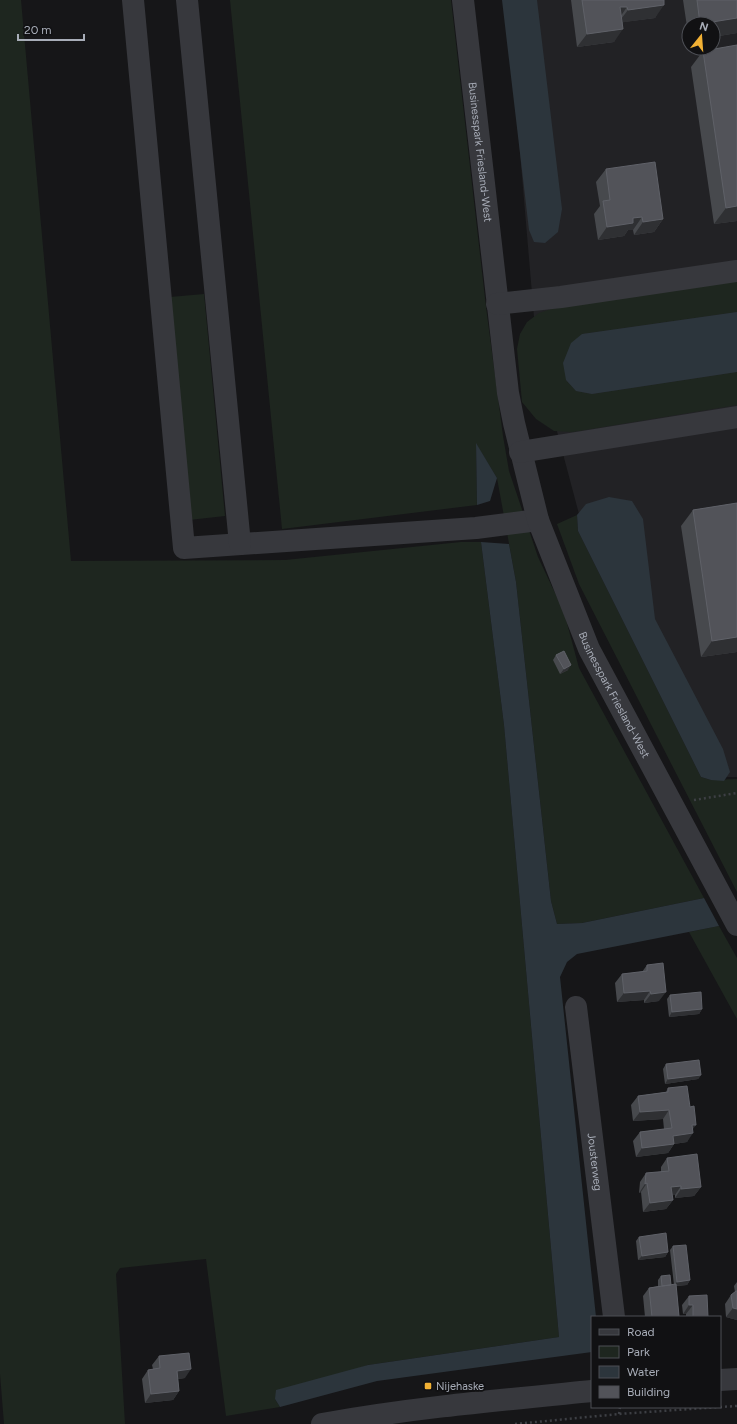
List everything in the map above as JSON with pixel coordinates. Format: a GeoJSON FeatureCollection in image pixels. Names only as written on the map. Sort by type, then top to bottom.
{"type":"FeatureCollection","features":[{"type":"Feature","properties":{"kind":"street"},"geometry":{"type":"LineString","coordinates":[[133,0],[184,548],[476,528],[538,520]]}},
{"type":"Feature","properties":{"kind":"street"},"geometry":{"type":"LineString","coordinates":[[187,0],[240,544]]}},
{"type":"Feature","properties":{"kind":"street","name":"Businesspark Friesland-West"},"geometry":{"type":"LineString","coordinates":[[463,0],[508,393],[520,452],[538,520],[589,649],[737,925]]}},
{"type":"Feature","properties":{"kind":"street"},"geometry":{"type":"LineString","coordinates":[[498,304],[561,297],[737,271]]}},
{"type":"Feature","properties":{"kind":"street"},"geometry":{"type":"LineString","coordinates":[[520,452],[737,417]]}},
{"type":"Feature","properties":{"kind":"street","name":"Jousterweg"},"geometry":{"type":"LineString","coordinates":[[576,1007],[614,1316]]}},
{"type":"Feature","properties":{"kind":"street"},"geometry":{"type":"LineString","coordinates":[[721,1380],[737,1379]]}},
{"type":"Feature","properties":{"kind":"street"},"geometry":{"type":"LineString","coordinates":[[322,1424],[369,1415],[453,1404],[591,1391]]}},
{"type":"Feature","properties":{"kind":"path"},"geometry":{"type":"LineString","coordinates":[[671,803],[737,793]]}},
{"type":"Feature","properties":{"kind":"path"},"geometry":{"type":"LineString","coordinates":[[721,1407],[737,1406]]}},
{"type":"Feature","properties":{"kind":"path"},"geometry":{"type":"LineString","coordinates":[[619,1414],[620,1408]]}},
{"type":"Feature","properties":{"kind":"path"},"geometry":{"type":"LineString","coordinates":[[515,1424],[619,1414],[705,1408]]}},
{"type":"Feature","properties":{"kind":"shaded area"},"geometry":{"type":"Polygon","coordinates":[[[507,0],[737,0],[737,777],[713,777],[579,514],[554,420],[534,317],[507,0]]]}},
{"type":"Feature","properties":{"kind":"green space"},"geometry":{"type":"Polygon","coordinates":[[[0,0],[21,0],[71,561],[285,560],[461,542],[481,542],[504,725],[559,1337],[368,1365],[275,1399],[280,1407],[226,1416],[206,1259],[120,1268],[116,1274],[125,1424],[4,1424],[0,1374],[0,0]]]}},
{"type":"Feature","properties":{"kind":"green space"},"geometry":{"type":"Polygon","coordinates":[[[230,0],[451,0],[486,307],[509,471],[538,557],[564,612],[579,668],[704,898],[582,923],[557,924],[551,901],[516,582],[497,478],[476,444],[477,505],[282,529],[230,0]]]}},
{"type":"Feature","properties":{"kind":"green space"},"geometry":{"type":"Polygon","coordinates":[[[737,280],[737,312],[582,334],[566,380],[576,391],[592,394],[737,372],[737,405],[573,432],[554,431],[536,419],[522,402],[517,349],[520,334],[527,322],[539,313],[551,309],[737,280]]]}},
{"type":"Feature","properties":{"kind":"green space"},"geometry":{"type":"Polygon","coordinates":[[[204,294],[225,516],[189,520],[170,297],[204,294]]]}},
{"type":"Feature","properties":{"kind":"green space"},"geometry":{"type":"Polygon","coordinates":[[[577,515],[578,531],[701,777],[711,780],[737,779],[737,892],[579,584],[557,524],[577,515]]]}},
{"type":"Feature","properties":{"kind":"green space"},"geometry":{"type":"Polygon","coordinates":[[[719,926],[737,958],[737,1019],[689,932],[719,926]]]}},
{"type":"Feature","properties":{"kind":"water"},"geometry":{"type":"Polygon","coordinates":[[[502,0],[537,0],[562,209],[558,232],[545,243],[534,242],[529,230],[502,0]]]}},
{"type":"Feature","properties":{"kind":"water"},"geometry":{"type":"Polygon","coordinates":[[[737,312],[737,372],[592,394],[576,391],[566,380],[563,363],[571,343],[582,334],[737,312]]]}},
{"type":"Feature","properties":{"kind":"water"},"geometry":{"type":"Polygon","coordinates":[[[476,443],[497,478],[490,501],[477,505],[476,443]]]}},
{"type":"Feature","properties":{"kind":"water"},"geometry":{"type":"Polygon","coordinates":[[[609,497],[632,501],[643,519],[655,619],[723,749],[730,772],[724,781],[711,780],[701,777],[578,531],[577,515],[586,504],[609,497]]]}},
{"type":"Feature","properties":{"kind":"water"},"geometry":{"type":"Polygon","coordinates":[[[481,542],[509,544],[516,582],[551,901],[557,924],[582,923],[704,898],[719,926],[577,954],[567,962],[560,977],[596,1316],[591,1316],[591,1352],[377,1381],[280,1407],[275,1399],[276,1390],[368,1365],[559,1337],[504,725],[481,542]]]}},
{"type":"Feature","properties":{"kind":"building"},"geometry":{"type":"Polygon","coordinates":[[[582,0],[664,0],[664,5],[628,10],[627,7],[620,7],[623,29],[587,34],[582,0]]]}},
{"type":"Feature","properties":{"kind":"building"},"geometry":{"type":"Polygon","coordinates":[[[697,0],[737,0],[737,18],[721,21],[721,16],[699,16],[697,0]]]}},
{"type":"Feature","properties":{"kind":"building"},"geometry":{"type":"Polygon","coordinates":[[[737,45],[737,206],[726,208],[704,56],[721,56],[721,48],[737,45]]]}},
{"type":"Feature","properties":{"kind":"building"},"geometry":{"type":"Polygon","coordinates":[[[655,162],[663,219],[643,222],[642,217],[633,218],[633,223],[607,227],[603,201],[610,200],[606,169],[655,162]]]}},
{"type":"Feature","properties":{"kind":"building"},"geometry":{"type":"Polygon","coordinates":[[[737,503],[737,637],[712,641],[693,510],[737,503]]]}},
{"type":"Feature","properties":{"kind":"building"},"geometry":{"type":"Polygon","coordinates":[[[564,651],[571,665],[564,669],[556,655],[564,651]]]}},
{"type":"Feature","properties":{"kind":"building"},"geometry":{"type":"Polygon","coordinates":[[[663,963],[666,992],[651,994],[650,991],[624,993],[622,974],[647,971],[647,965],[663,963]]]}},
{"type":"Feature","properties":{"kind":"building"},"geometry":{"type":"Polygon","coordinates":[[[701,992],[702,1009],[672,1012],[670,995],[701,992]]]}},
{"type":"Feature","properties":{"kind":"building"},"geometry":{"type":"Polygon","coordinates":[[[699,1060],[701,1075],[668,1079],[666,1064],[699,1060]]]}},
{"type":"Feature","properties":{"kind":"building"},"geometry":{"type":"Polygon","coordinates":[[[687,1086],[690,1107],[694,1106],[696,1125],[692,1125],[693,1133],[673,1136],[674,1144],[642,1148],[640,1132],[672,1128],[669,1110],[640,1112],[638,1096],[668,1092],[668,1088],[687,1086]]]}},
{"type":"Feature","properties":{"kind":"building"},"geometry":{"type":"Polygon","coordinates":[[[697,1154],[701,1187],[681,1189],[681,1186],[671,1187],[673,1200],[650,1203],[647,1183],[645,1184],[646,1173],[669,1171],[667,1158],[697,1154]]]}},
{"type":"Feature","properties":{"kind":"building"},"geometry":{"type":"Polygon","coordinates":[[[666,1233],[668,1252],[642,1256],[639,1237],[666,1233]]]}},
{"type":"Feature","properties":{"kind":"building"},"geometry":{"type":"Polygon","coordinates":[[[686,1245],[690,1280],[677,1282],[673,1246],[686,1245]]]}},
{"type":"Feature","properties":{"kind":"building"},"geometry":{"type":"Polygon","coordinates":[[[670,1275],[671,1285],[662,1286],[661,1276],[670,1275]]]}},
{"type":"Feature","properties":{"kind":"building"},"geometry":{"type":"Polygon","coordinates":[[[676,1284],[679,1316],[652,1316],[649,1288],[676,1284]]]}},
{"type":"Feature","properties":{"kind":"building"},"geometry":{"type":"Polygon","coordinates":[[[736,1291],[737,1309],[733,1308],[731,1295],[736,1291]]]}},
{"type":"Feature","properties":{"kind":"building"},"geometry":{"type":"Polygon","coordinates":[[[707,1295],[708,1316],[693,1316],[693,1305],[689,1305],[689,1296],[707,1295]]]}},
{"type":"Feature","properties":{"kind":"building"},"geometry":{"type":"Polygon","coordinates":[[[189,1353],[191,1369],[177,1371],[179,1391],[151,1394],[148,1370],[160,1368],[159,1356],[189,1353]]]}},
{"type":"Feature","properties":{"kind":"place","name":"Nijehaske"},"geometry":{"type":"Point","coordinates":[428,1386]}}]}
